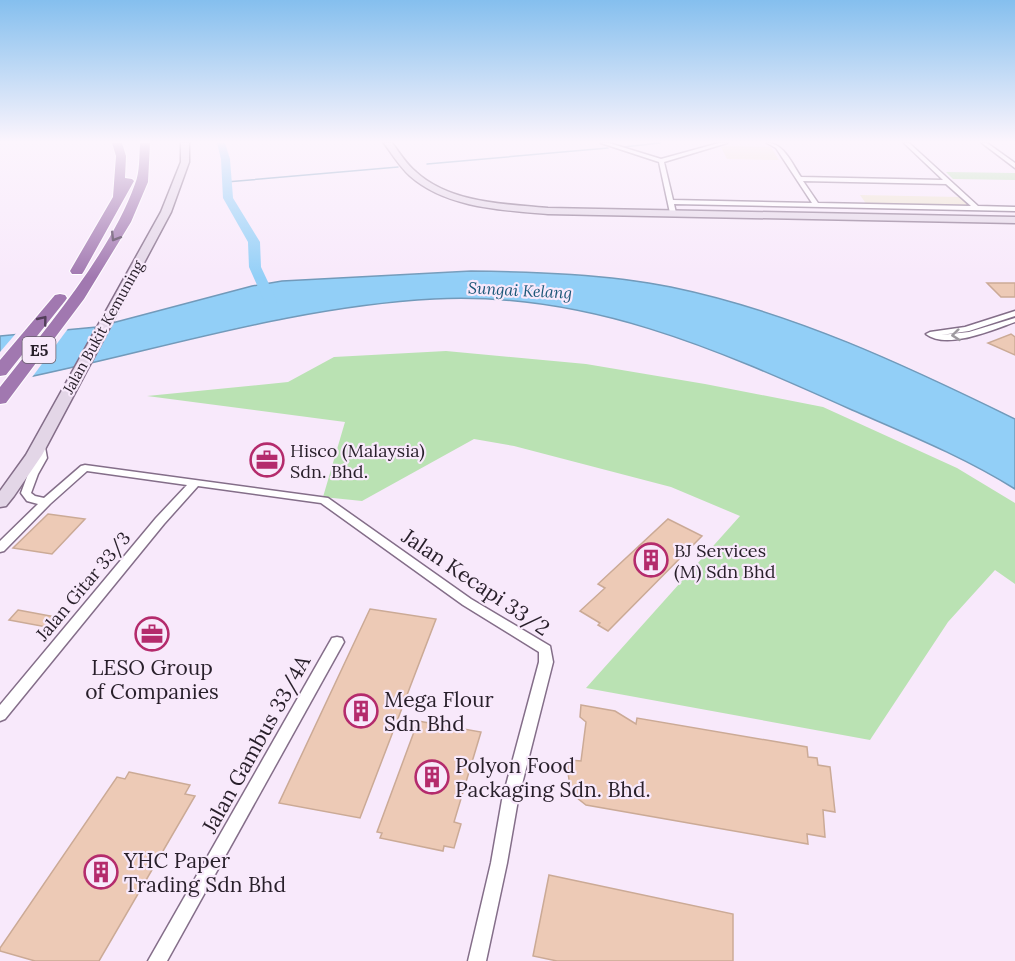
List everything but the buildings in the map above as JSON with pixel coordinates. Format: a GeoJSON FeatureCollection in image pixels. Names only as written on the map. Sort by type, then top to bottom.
{"type":"FeatureCollection","features":[{"type":"Feature","properties":{"kind":"highway"},"geometry":{"type":"LineString","coordinates":[[118,202],[119,188]]}},
{"type":"Feature","properties":{"kind":"highway","name":"E5"},"geometry":{"type":"LineString","coordinates":[[0,372],[58,301],[125,188]]}},
{"type":"Feature","properties":{"kind":"highway","name":"E5"},"geometry":{"type":"LineString","coordinates":[[0,399],[76,299],[125,222],[140,188]]}},
{"type":"Feature","properties":{"kind":"street","name":"Jalan Bukit Kemuning"},"geometry":{"type":"LineString","coordinates":[[0,502],[21,478],[40,447],[50,423],[166,212],[175,188]]}},
{"type":"Feature","properties":{"kind":"street"},"geometry":{"type":"LineString","coordinates":[[435,188],[459,197],[508,207],[548,211],[817,206],[1015,209]]}},
{"type":"Feature","properties":{"kind":"street"},"geometry":{"type":"LineString","coordinates":[[450,188],[488,200],[549,207],[672,208],[1015,218]]}},
{"type":"Feature","properties":{"kind":"street"},"geometry":{"type":"LineString","coordinates":[[667,188],[672,208]]}},
{"type":"Feature","properties":{"kind":"street"},"geometry":{"type":"LineString","coordinates":[[806,188],[817,206]]}},
{"type":"Feature","properties":{"kind":"street"},"geometry":{"type":"LineString","coordinates":[[954,188],[977,209]]}},
{"type":"Feature","properties":{"kind":"street"},"geometry":{"type":"LineString","coordinates":[[1012,317],[971,334],[936,337],[930,335],[937,331],[966,329],[1012,317]]}},
{"type":"Feature","properties":{"kind":"street"},"geometry":{"type":"LineString","coordinates":[[40,447],[42,458],[26,493],[31,499],[46,502]]}},
{"type":"Feature","properties":{"kind":"street","name":"Jalan Kecapi 33/2"},"geometry":{"type":"LineString","coordinates":[[46,502],[85,468],[324,500],[467,602],[545,650],[546,662],[510,800],[500,863],[477,961]]}},
{"type":"Feature","properties":{"kind":"street","name":"Jalan Gitar 33/3"},"geometry":{"type":"LineString","coordinates":[[0,715],[160,521],[196,482]]}},
{"type":"Feature","properties":{"kind":"street"},"geometry":{"type":"LineString","coordinates":[[0,548],[46,502]]}},
{"type":"Feature","properties":{"kind":"street","name":"Jalan Gambus 33/4A"},"geometry":{"type":"LineString","coordinates":[[158,961],[337,642]]}},
{"type":"Feature","properties":{"kind":"shaded area"},"geometry":{"type":"Polygon","coordinates":[[[860,195],[960,197],[971,207],[867,205],[860,195]]]}},
{"type":"Feature","properties":{"kind":"green space"},"geometry":{"type":"Polygon","coordinates":[[[446,351],[586,364],[823,407],[957,468],[1015,503],[1015,584],[995,570],[948,622],[870,740],[586,688],[740,516],[671,487],[514,446],[474,439],[362,501],[323,497],[345,422],[147,396],[288,382],[334,357],[446,351]]]}},
{"type":"Feature","properties":{"kind":"water","name":"Sungai Kelang"},"geometry":{"type":"Polygon","coordinates":[[[471,271],[597,276],[671,287],[760,311],[847,342],[1015,419],[1015,489],[935,446],[751,366],[649,329],[544,304],[490,299],[434,299],[378,304],[269,322],[0,383],[0,336],[97,327],[252,286],[282,281],[471,271]]]}},
{"type":"Feature","properties":{"kind":"pier"},"geometry":{"type":"Polygon","coordinates":[[[70,326],[30,380],[0,386],[0,352],[18,331],[70,326]]]}},
{"type":"Feature","properties":{"kind":"waterway"},"geometry":{"type":"LineString","coordinates":[[226,188],[233,209],[254,242],[255,267],[271,303]]}},
{"type":"Feature","properties":{"kind":"place","name":"Hisco (Malaysia) Sdn. Bhd."},"geometry":{"type":"Point","coordinates":[267,460]}},
{"type":"Feature","properties":{"kind":"place","name":"BJ Services (M) Sdn Bhd"},"geometry":{"type":"Point","coordinates":[651,560]}},
{"type":"Feature","properties":{"kind":"place","name":"LESO Group of Companies"},"geometry":{"type":"Point","coordinates":[152,634]}},
{"type":"Feature","properties":{"kind":"place","name":"Mega Flour Sdn Bhd"},"geometry":{"type":"Point","coordinates":[361,711]}},
{"type":"Feature","properties":{"kind":"place","name":"Polyon Food Packaging Sdn. Bhd."},"geometry":{"type":"Point","coordinates":[432,777]}},
{"type":"Feature","properties":{"kind":"place","name":"YHC Paper Trading Sdn Bhd"},"geometry":{"type":"Point","coordinates":[101,872]}}]}
